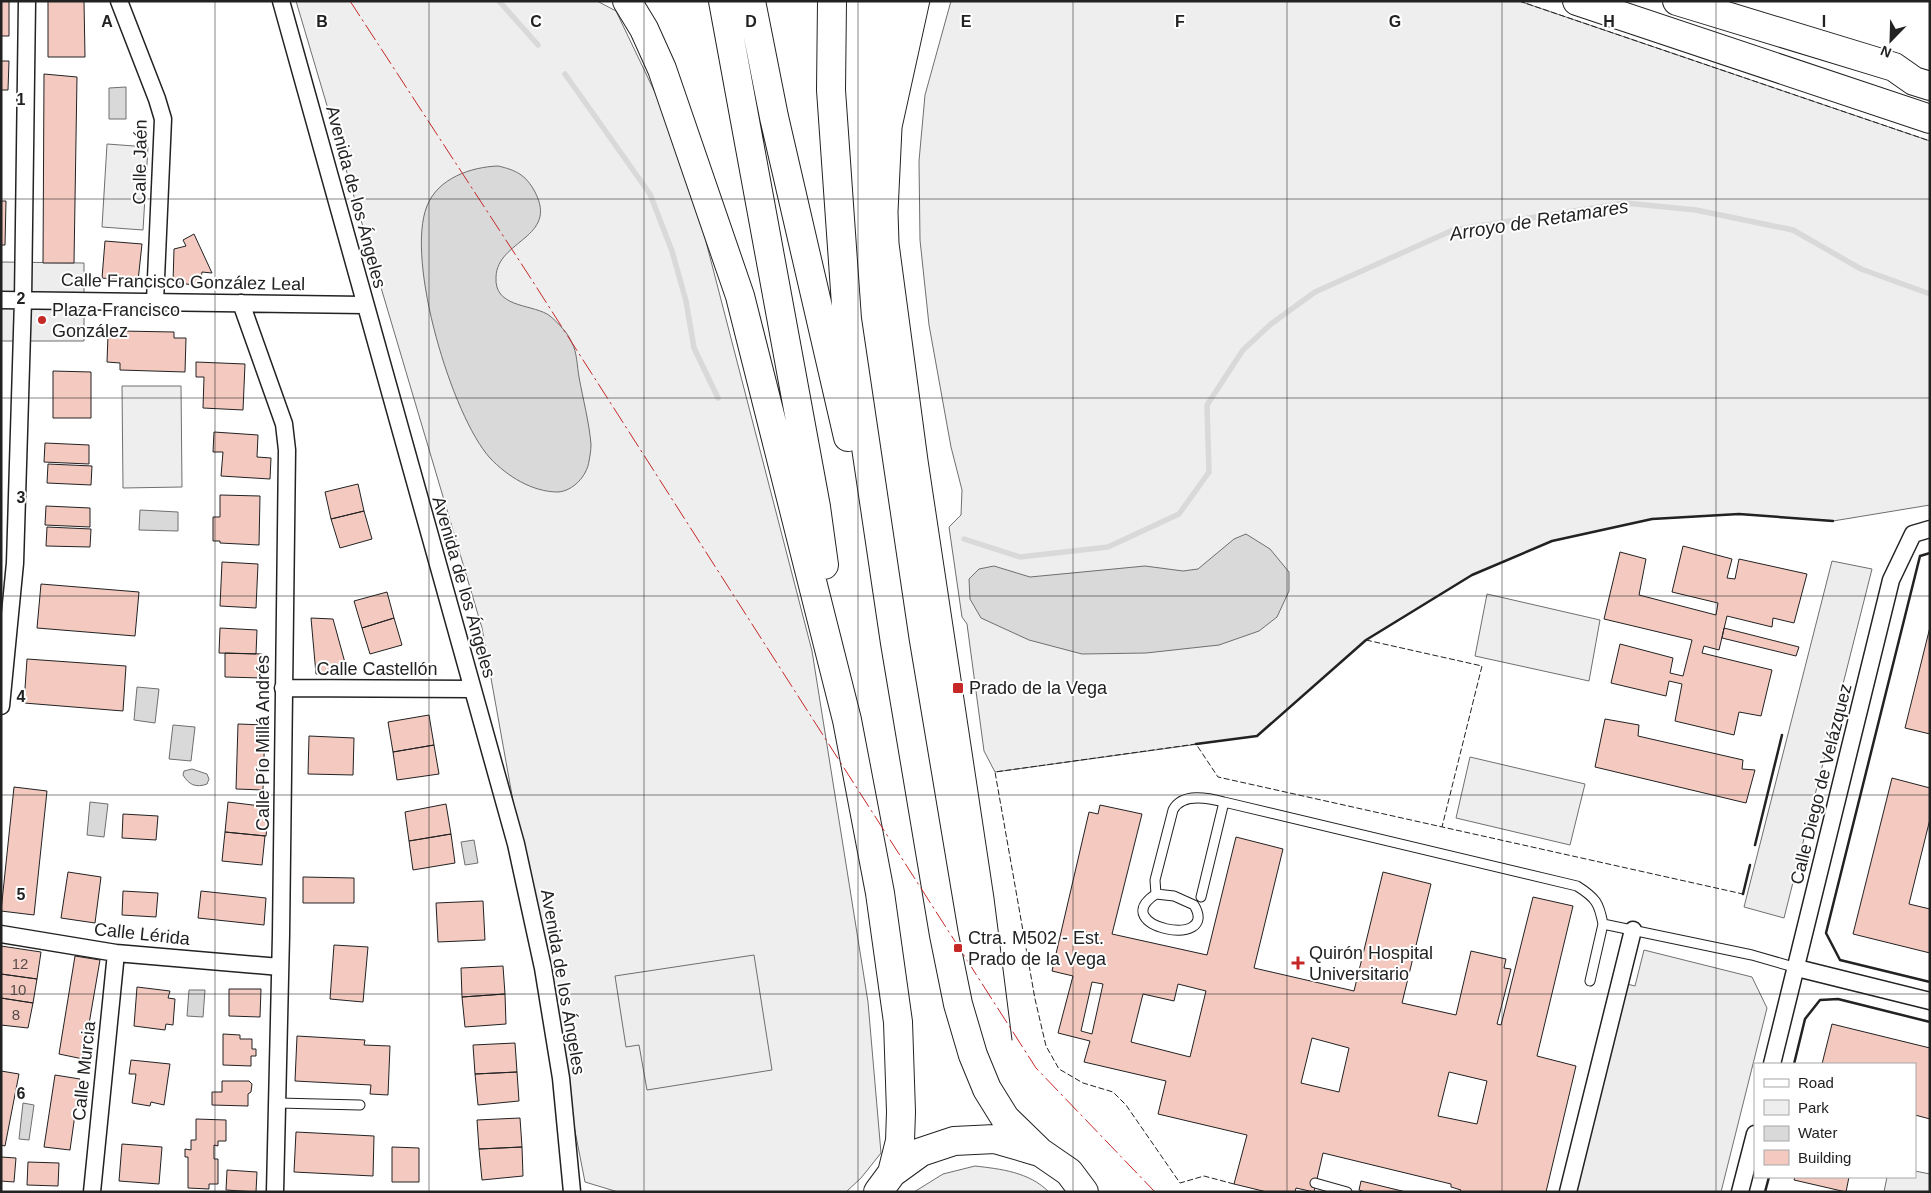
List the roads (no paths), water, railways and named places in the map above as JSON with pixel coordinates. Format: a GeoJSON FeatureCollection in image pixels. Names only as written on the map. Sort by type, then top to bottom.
{"type":"FeatureCollection","features":[{"type":"Feature","properties":{"kind":"highway"},"geometry":{"type":"LineString","coordinates":[[627,1],[644,29],[662,68],[740,296],[847,720]]}},
{"type":"Feature","properties":{"kind":"highway"},"geometry":{"type":"LineString","coordinates":[[832,1],[831,90],[848,319],[896,643],[944,935],[958,1004],[973,1055],[987,1090],[1006,1118],[1040,1152],[1069,1172],[1084,1192]]}},
{"type":"Feature","properties":{"kind":"highway"},"geometry":{"type":"LineString","coordinates":[[1577,1],[1930,119]]}},
{"type":"Feature","properties":{"kind":"highway"},"geometry":{"type":"LineString","coordinates":[[1677,1],[1894,67],[1914,81],[1930,86]]}},
{"type":"Feature","properties":{"kind":"highway"},"geometry":{"type":"LineString","coordinates":[[753,7],[776,126],[896,643]]}},
{"type":"Feature","properties":{"kind":"highway"},"geometry":{"type":"LineString","coordinates":[[725,10],[816,507],[847,720],[880,893],[898,1022],[900,1141],[885,1182]]}},
{"type":"Feature","properties":{"kind":"highway"},"geometry":{"type":"LineString","coordinates":[[1894,67],[1918,65],[1930,69]]}},
{"type":"Feature","properties":{"kind":"highway"},"geometry":{"type":"LineString","coordinates":[[885,1182],[921,1152],[954,1141],[995,1139],[1040,1152]]}},
{"type":"Feature","properties":{"kind":"street"},"geometry":{"type":"LineString","coordinates":[[1,706],[15,563],[23,300],[27,1]]}},
{"type":"Feature","properties":{"kind":"street","name":"Calle Jaén"},"geometry":{"type":"LineString","coordinates":[[119,1],[158,99],[163,119],[155,302]]}},
{"type":"Feature","properties":{"kind":"street","name":"Avenida de los Ángeles"},"geometry":{"type":"LineString","coordinates":[[281,1],[364,305],[516,844],[543,968],[561,1078],[572,1192]]}},
{"type":"Feature","properties":{"kind":"street","name":"Calle Francisco González Leal"},"geometry":{"type":"LineString","coordinates":[[1,300],[364,305]]}},
{"type":"Feature","properties":{"kind":"street","name":"Calle Pío Millá Andrés"},"geometry":{"type":"LineString","coordinates":[[241,303],[284,424],[287,450],[278,1103],[275,1192]]}},
{"type":"Feature","properties":{"kind":"street","name":"Calle Diego de Velázquez"},"geometry":{"type":"LineString","coordinates":[[1772,1063],[1891,580],[1913,534],[1930,529]]}},
{"type":"Feature","properties":{"kind":"street","name":"Calle Castellón"},"geometry":{"type":"LineString","coordinates":[[283,688],[472,689]]}},
{"type":"Feature","properties":{"kind":"street"},"geometry":{"type":"LineString","coordinates":[[1568,1192],[1633,930]]}},
{"type":"Feature","properties":{"kind":"street","name":"Calle Lérida"},"geometry":{"type":"LineString","coordinates":[[1,934],[116,953],[280,967]]}},
{"type":"Feature","properties":{"kind":"street","name":"Calle Murcia"},"geometry":{"type":"LineString","coordinates":[[92,1192],[116,953]]}},
{"type":"Feature","properties":{"kind":"street"},"geometry":{"type":"LineString","coordinates":[[1797,968],[1930,1001]]}},
{"type":"Feature","properties":{"kind":"street"},"geometry":{"type":"LineString","coordinates":[[1740,1192],[1754,1138]]}},
{"type":"Feature","properties":{"kind":"lane"},"geometry":{"type":"LineString","coordinates":[[1156,894],[1155,880],[1169,819],[1175,806],[1187,799],[1197,798],[1224,802],[1577,886],[1593,896],[1600,908],[1603,924],[1590,981]]}},
{"type":"Feature","properties":{"kind":"lane"},"geometry":{"type":"LineString","coordinates":[[1201,897],[1224,802]]}},
{"type":"Feature","properties":{"kind":"lane"},"geometry":{"type":"LineString","coordinates":[[1156,894],[1174,896],[1194,906],[1198,918],[1194,926],[1188,931],[1177,931],[1163,928],[1151,922],[1144,916],[1143,908],[1147,900],[1156,894]]}},
{"type":"Feature","properties":{"kind":"lane"},"geometry":{"type":"LineString","coordinates":[[1603,924],[1752,954],[1797,968]]}},
{"type":"Feature","properties":{"kind":"lane"},"geometry":{"type":"LineString","coordinates":[[278,1103],[360,1105]]}},
{"type":"Feature","properties":{"kind":"lane"},"geometry":{"type":"LineString","coordinates":[[1316,1183],[1347,1192]]}},
{"type":"Feature","properties":{"kind":"water"},"geometry":{"type":"Polygon","coordinates":[[[126,87],[126,119],[109,119],[109,88],[126,87]]]}},
{"type":"Feature","properties":{"kind":"water"},"geometry":{"type":"Polygon","coordinates":[[[498,166],[510,169],[524,177],[532,186],[540,207],[539,219],[533,229],[506,255],[499,265],[496,277],[497,287],[501,294],[514,303],[540,311],[553,319],[568,335],[576,355],[589,427],[591,451],[588,467],[582,477],[574,486],[564,491],[539,489],[512,477],[490,458],[475,437],[448,374],[436,337],[427,298],[422,262],[422,231],[427,206],[432,196],[447,181],[456,176],[477,169],[498,166]]]}},
{"type":"Feature","properties":{"kind":"water"},"geometry":{"type":"Polygon","coordinates":[[[140,510],[178,512],[178,531],[139,530],[140,510]]]}},
{"type":"Feature","properties":{"kind":"water"},"geometry":{"type":"Polygon","coordinates":[[[1246,534],[1270,549],[1289,572],[1289,591],[1277,617],[1259,631],[1219,645],[1146,653],[1082,654],[1029,640],[981,618],[970,599],[969,579],[979,569],[994,566],[1030,577],[1145,566],[1183,571],[1198,569],[1234,539],[1246,534]]]}},
{"type":"Feature","properties":{"kind":"water"},"geometry":{"type":"Polygon","coordinates":[[[137,687],[159,689],[155,723],[134,720],[137,687]]]}},
{"type":"Feature","properties":{"kind":"water"},"geometry":{"type":"Polygon","coordinates":[[[173,725],[195,727],[191,761],[169,759],[173,725]]]}},
{"type":"Feature","properties":{"kind":"water"},"geometry":{"type":"Polygon","coordinates":[[[192,769],[207,774],[209,779],[207,784],[196,786],[188,781],[183,775],[184,771],[192,769]]]}},
{"type":"Feature","properties":{"kind":"water"},"geometry":{"type":"Polygon","coordinates":[[[90,802],[108,804],[104,837],[87,835],[90,802]]]}},
{"type":"Feature","properties":{"kind":"water"},"geometry":{"type":"Polygon","coordinates":[[[474,840],[478,863],[465,865],[461,842],[474,840]]]}},
{"type":"Feature","properties":{"kind":"water"},"geometry":{"type":"Polygon","coordinates":[[[189,990],[205,990],[203,1017],[187,1016],[189,990]]]}},
{"type":"Feature","properties":{"kind":"water"},"geometry":{"type":"Polygon","coordinates":[[[23,1103],[34,1105],[29,1140],[19,1139],[23,1103]]]}},
{"type":"Feature","properties":{"kind":"waterway","name":"Arroyo de Retamares"},"geometry":{"type":"LineString","coordinates":[[499,1],[538,45]]}},
{"type":"Feature","properties":{"kind":"waterway","name":"Arroyo de Retamares"},"geometry":{"type":"LineString","coordinates":[[565,74],[650,194],[672,251],[686,301],[694,348],[718,398]]}},
{"type":"Feature","properties":{"kind":"waterway","name":"Arroyo de Retamares"},"geometry":{"type":"LineString","coordinates":[[964,539],[1020,557],[1108,547],[1179,514],[1209,472],[1207,405],[1243,350],[1271,324],[1315,292],[1453,230],[1625,203],[1696,210],[1793,230],[1861,269],[1930,294]]}},
{"type":"Feature","properties":{"kind":"tram line"},"geometry":{"type":"LineString","coordinates":[[930,1],[902,128],[898,212],[899,243],[928,460],[994,898],[1012,1040]]}},
{"type":"Feature","properties":{"kind":"place","name":"Plaza Francisco González"},"geometry":{"type":"Point","coordinates":[42,320]}},
{"type":"Feature","properties":{"kind":"place","name":"Prado de la Vega"},"geometry":{"type":"Point","coordinates":[958,688]}},
{"type":"Feature","properties":{"kind":"place","name":"Ctra. M502 - Est. Prado de la Vega"},"geometry":{"type":"Point","coordinates":[958,948]}},
{"type":"Feature","properties":{"kind":"place","name":"Quirón Hospital Universitario"},"geometry":{"type":"Point","coordinates":[1298,963]}}]}
